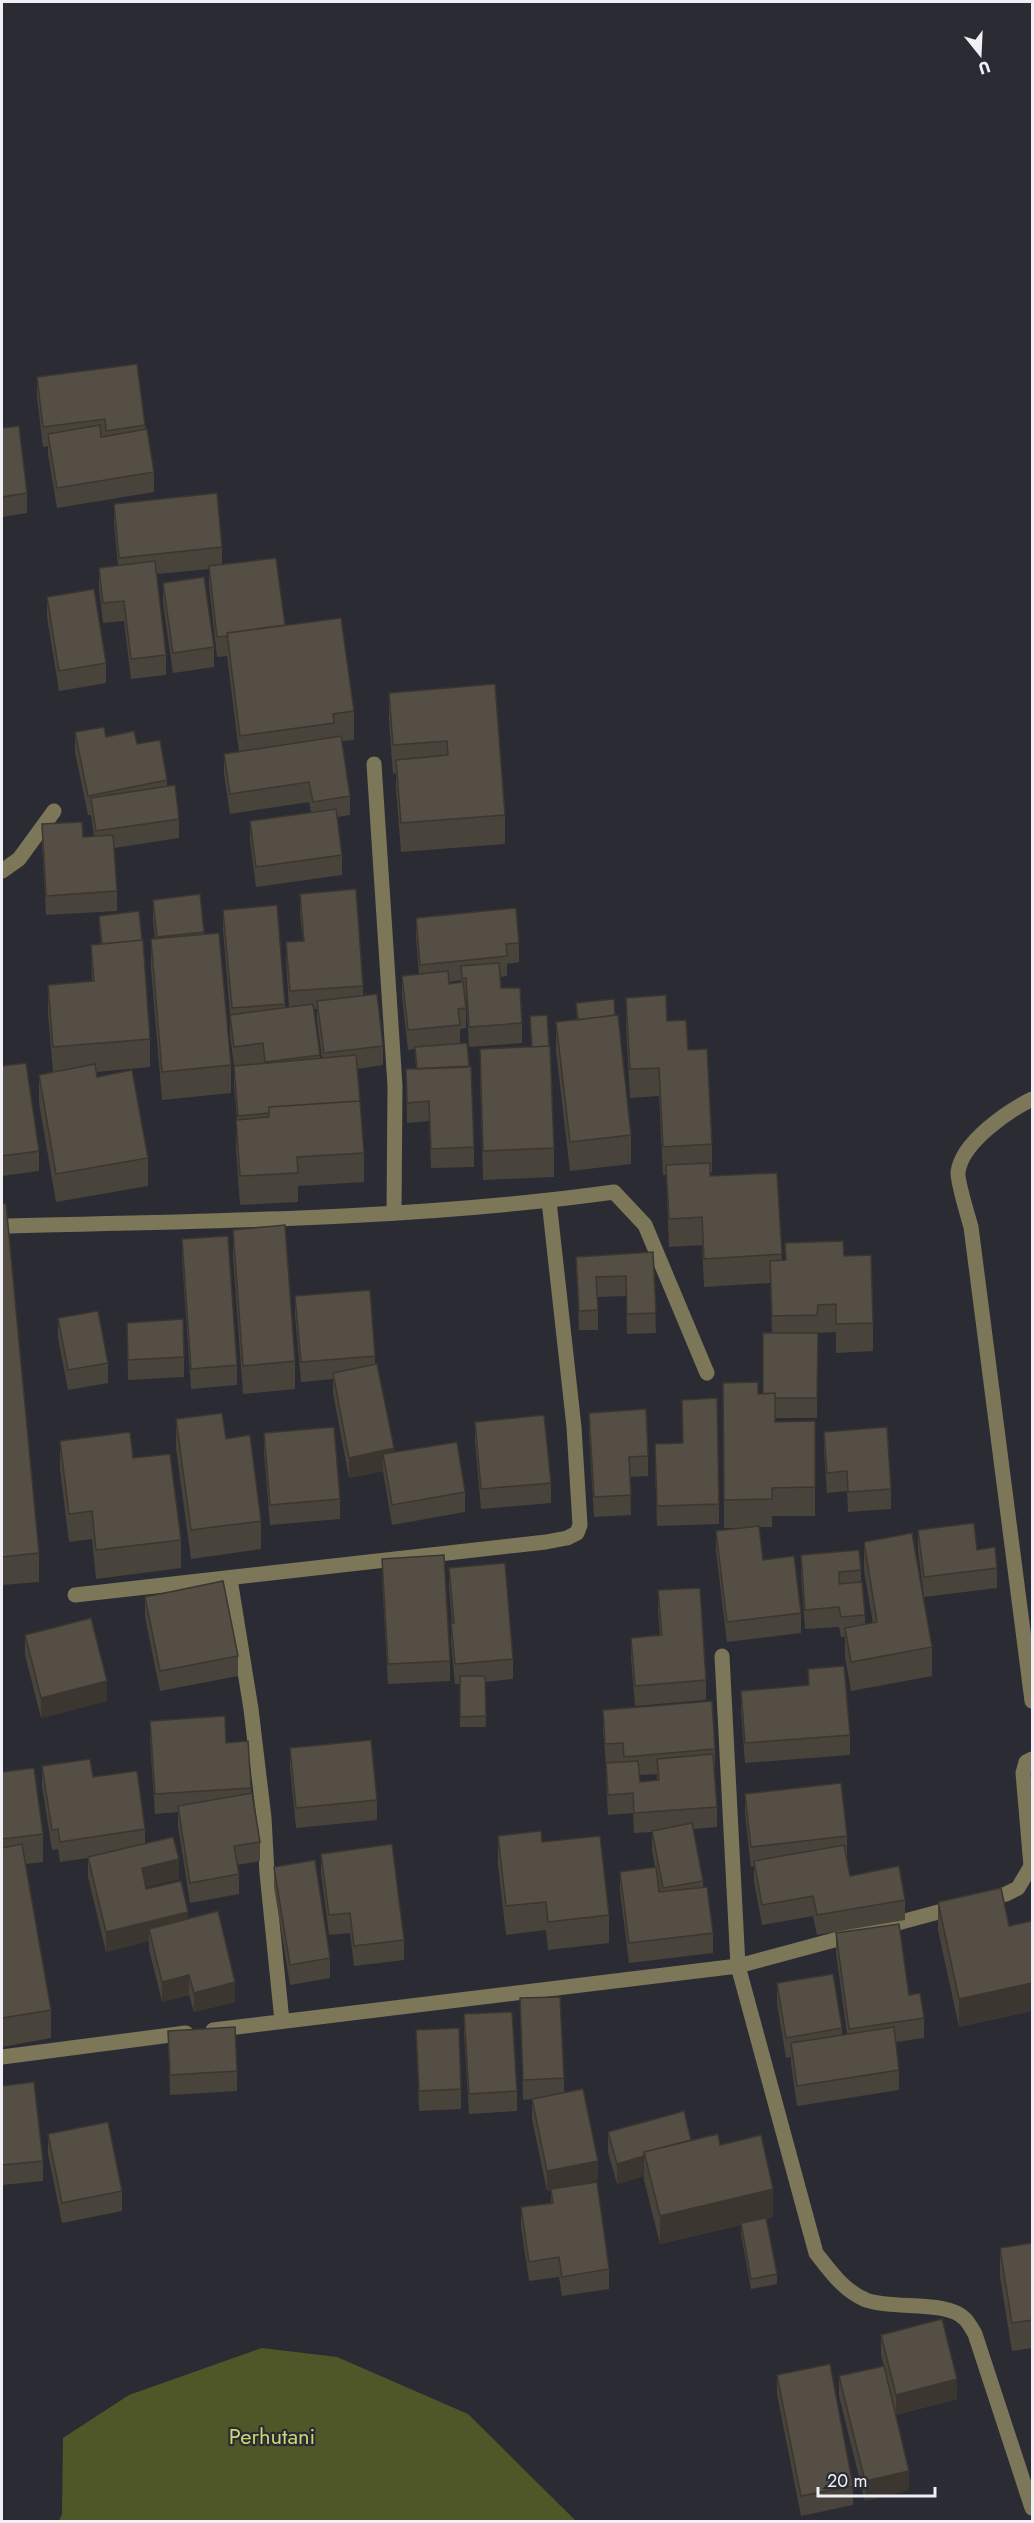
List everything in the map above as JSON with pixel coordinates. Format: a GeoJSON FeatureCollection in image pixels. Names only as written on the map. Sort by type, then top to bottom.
{"type":"FeatureCollection","features":[{"type":"Feature","properties":{"kind":"street"},"geometry":{"type":"LineString","coordinates":[[374,764],[395,1086],[394,1213]]}},
{"type":"Feature","properties":{"kind":"street"},"geometry":{"type":"LineString","coordinates":[[2,871],[19,859],[54,812]]}},
{"type":"Feature","properties":{"kind":"street"},"geometry":{"type":"LineString","coordinates":[[1032,1098],[1018,1106],[970,1144],[958,1173],[971,1227],[1032,1701]]}},
{"type":"Feature","properties":{"kind":"street"},"geometry":{"type":"LineString","coordinates":[[2,1226],[394,1213],[549,1202],[614,1192],[645,1225],[707,1373]]}},
{"type":"Feature","properties":{"kind":"street"},"geometry":{"type":"LineString","coordinates":[[75,1595],[546,1542],[567,1538],[577,1533],[580,1524],[574,1427],[549,1202]]}},
{"type":"Feature","properties":{"kind":"street"},"geometry":{"type":"LineString","coordinates":[[230,1579],[249,1698],[264,1818],[267,1873],[282,2021]]}},
{"type":"Feature","properties":{"kind":"street"},"geometry":{"type":"LineString","coordinates":[[722,1656],[738,1966],[816,2253],[839,2283],[866,2300],[898,2306],[945,2307],[964,2318],[975,2334],[1032,2508]]}},
{"type":"Feature","properties":{"kind":"street"},"geometry":{"type":"LineString","coordinates":[[2,2057],[738,1966],[1006,1894],[1018,1887],[1031,1866],[1023,1773],[1026,1762],[1032,1759]]}},
{"type":"Feature","properties":{"kind":"green space","name":"Perhutani"},"geometry":{"type":"Polygon","coordinates":[[[262,2348],[337,2357],[468,2414],[576,2521],[59,2521],[62,2514],[63,2438],[129,2395],[262,2348]]]}},
{"type":"Feature","properties":{"kind":"building"},"geometry":{"type":"Polygon","coordinates":[[[137,364],[145,425],[106,431],[105,419],[43,427],[37,377],[137,364]]]}},
{"type":"Feature","properties":{"kind":"building"},"geometry":{"type":"Polygon","coordinates":[[[100,425],[101,437],[147,429],[154,472],[57,488],[48,434],[100,425]]]}},
{"type":"Feature","properties":{"kind":"building"},"geometry":{"type":"Polygon","coordinates":[[[19,426],[27,493],[2,497],[2,428],[19,426]]]}},
{"type":"Feature","properties":{"kind":"building"},"geometry":{"type":"Polygon","coordinates":[[[217,493],[222,547],[119,558],[114,504],[217,493]]]}},
{"type":"Feature","properties":{"kind":"building"},"geometry":{"type":"Polygon","coordinates":[[[276,558],[285,625],[227,633],[228,636],[217,637],[209,566],[276,558]]]}},
{"type":"Feature","properties":{"kind":"building"},"geometry":{"type":"Polygon","coordinates":[[[155,561],[166,655],[131,659],[124,601],[103,603],[99,568],[155,561]]]}},
{"type":"Feature","properties":{"kind":"building"},"geometry":{"type":"Polygon","coordinates":[[[204,577],[214,647],[173,653],[163,583],[204,577]]]}},
{"type":"Feature","properties":{"kind":"building"},"geometry":{"type":"Polygon","coordinates":[[[94,589],[106,663],[59,671],[47,597],[94,589]]]}},
{"type":"Feature","properties":{"kind":"building"},"geometry":{"type":"Polygon","coordinates":[[[341,618],[354,711],[333,714],[334,723],[240,736],[227,633],[341,618]]]}},
{"type":"Feature","properties":{"kind":"building"},"geometry":{"type":"Polygon","coordinates":[[[495,684],[505,815],[401,823],[396,760],[448,755],[447,741],[393,745],[389,693],[495,684]]]}},
{"type":"Feature","properties":{"kind":"building"},"geometry":{"type":"Polygon","coordinates":[[[104,727],[106,737],[134,731],[137,744],[160,740],[167,780],[88,796],[75,732],[104,727]]]}},
{"type":"Feature","properties":{"kind":"building"},"geometry":{"type":"Polygon","coordinates":[[[341,736],[350,796],[313,802],[309,782],[230,794],[224,754],[341,736]]]}},
{"type":"Feature","properties":{"kind":"building"},"geometry":{"type":"Polygon","coordinates":[[[175,785],[179,819],[96,831],[91,798],[175,785]]]}},
{"type":"Feature","properties":{"kind":"building"},"geometry":{"type":"Polygon","coordinates":[[[336,809],[342,855],[256,867],[250,821],[336,809]]]}},
{"type":"Feature","properties":{"kind":"building"},"geometry":{"type":"Polygon","coordinates":[[[82,822],[83,837],[113,835],[117,891],[46,896],[42,824],[82,822]]]}},
{"type":"Feature","properties":{"kind":"building"},"geometry":{"type":"Polygon","coordinates":[[[356,889],[363,986],[290,991],[286,942],[304,941],[300,894],[356,889]]]}},
{"type":"Feature","properties":{"kind":"building"},"geometry":{"type":"Polygon","coordinates":[[[200,894],[204,932],[157,937],[153,900],[200,894]]]}},
{"type":"Feature","properties":{"kind":"building"},"geometry":{"type":"Polygon","coordinates":[[[277,905],[285,1004],[232,1008],[223,910],[277,905]]]}},
{"type":"Feature","properties":{"kind":"building"},"geometry":{"type":"Polygon","coordinates":[[[516,908],[519,943],[506,944],[507,956],[420,965],[416,918],[516,908]]]}},
{"type":"Feature","properties":{"kind":"building"},"geometry":{"type":"Polygon","coordinates":[[[139,911],[142,940],[102,944],[99,916],[139,911]]]}},
{"type":"Feature","properties":{"kind":"building"},"geometry":{"type":"Polygon","coordinates":[[[219,933],[231,1065],[162,1072],[151,939],[219,933]]]}},
{"type":"Feature","properties":{"kind":"building"},"geometry":{"type":"Polygon","coordinates":[[[143,940],[150,1039],[53,1047],[48,985],[94,981],[91,945],[143,940]]]}},
{"type":"Feature","properties":{"kind":"building"},"geometry":{"type":"Polygon","coordinates":[[[499,963],[501,988],[520,988],[522,1023],[469,1027],[466,978],[462,979],[461,966],[499,963]]]}},
{"type":"Feature","properties":{"kind":"building"},"geometry":{"type":"Polygon","coordinates":[[[448,971],[449,984],[463,982],[466,1008],[458,1009],[460,1025],[408,1030],[402,976],[448,971]]]}},
{"type":"Feature","properties":{"kind":"building"},"geometry":{"type":"Polygon","coordinates":[[[377,994],[383,1046],[324,1053],[317,1001],[377,994]]]}},
{"type":"Feature","properties":{"kind":"building"},"geometry":{"type":"Polygon","coordinates":[[[666,995],[667,1021],[686,1020],[688,1050],[707,1049],[712,1144],[663,1147],[659,1068],[630,1069],[626,998],[666,995]]]}},
{"type":"Feature","properties":{"kind":"building"},"geometry":{"type":"Polygon","coordinates":[[[614,999],[615,1015],[578,1020],[576,1003],[614,999]]]}},
{"type":"Feature","properties":{"kind":"building"},"geometry":{"type":"Polygon","coordinates":[[[313,1004],[320,1055],[265,1062],[263,1043],[234,1047],[230,1015],[313,1004]]]}},
{"type":"Feature","properties":{"kind":"building"},"geometry":{"type":"Polygon","coordinates":[[[547,1015],[549,1046],[532,1047],[530,1016],[547,1015]]]}},
{"type":"Feature","properties":{"kind":"building"},"geometry":{"type":"Polygon","coordinates":[[[618,1015],[631,1135],[570,1142],[556,1022],[618,1015]]]}},
{"type":"Feature","properties":{"kind":"building"},"geometry":{"type":"Polygon","coordinates":[[[467,1043],[469,1067],[417,1069],[415,1047],[467,1043]]]}},
{"type":"Feature","properties":{"kind":"building"},"geometry":{"type":"Polygon","coordinates":[[[550,1046],[554,1148],[483,1151],[480,1049],[550,1046]]]}},
{"type":"Feature","properties":{"kind":"building"},"geometry":{"type":"Polygon","coordinates":[[[356,1055],[360,1101],[269,1107],[269,1113],[238,1116],[234,1066],[356,1055]]]}},
{"type":"Feature","properties":{"kind":"building"},"geometry":{"type":"Polygon","coordinates":[[[26,1063],[39,1151],[2,1156],[2,1066],[26,1063]]]}},
{"type":"Feature","properties":{"kind":"building"},"geometry":{"type":"Polygon","coordinates":[[[95,1064],[97,1077],[132,1070],[148,1158],[56,1174],[39,1075],[95,1064]]]}},
{"type":"Feature","properties":{"kind":"building"},"geometry":{"type":"Polygon","coordinates":[[[471,1066],[474,1147],[431,1149],[429,1101],[407,1103],[406,1069],[471,1066]]]}},
{"type":"Feature","properties":{"kind":"building"},"geometry":{"type":"Polygon","coordinates":[[[360,1101],[364,1153],[297,1157],[298,1173],[240,1176],[236,1120],[269,1117],[269,1107],[360,1101]]]}},
{"type":"Feature","properties":{"kind":"building"},"geometry":{"type":"Polygon","coordinates":[[[710,1163],[710,1176],[777,1173],[782,1254],[704,1259],[702,1217],[669,1219],[666,1165],[710,1163]]]}},
{"type":"Feature","properties":{"kind":"building"},"geometry":{"type":"Polygon","coordinates":[[[2,1204],[6,1204],[39,1553],[2,1557],[2,1204]]]}},
{"type":"Feature","properties":{"kind":"building"},"geometry":{"type":"Polygon","coordinates":[[[285,1225],[295,1361],[243,1366],[233,1230],[285,1225]]]}},
{"type":"Feature","properties":{"kind":"building"},"geometry":{"type":"Polygon","coordinates":[[[228,1236],[237,1365],[191,1369],[182,1239],[228,1236]]]}},
{"type":"Feature","properties":{"kind":"building"},"geometry":{"type":"Polygon","coordinates":[[[843,1241],[844,1256],[871,1255],[873,1323],[836,1324],[836,1304],[818,1305],[817,1315],[772,1316],[770,1261],[786,1260],[785,1243],[843,1241]]]}},
{"type":"Feature","properties":{"kind":"building"},"geometry":{"type":"Polygon","coordinates":[[[653,1252],[656,1313],[627,1314],[626,1276],[596,1277],[598,1310],[579,1311],[576,1257],[653,1252]]]}},
{"type":"Feature","properties":{"kind":"building"},"geometry":{"type":"Polygon","coordinates":[[[370,1290],[375,1356],[301,1362],[295,1296],[370,1290]]]}},
{"type":"Feature","properties":{"kind":"building"},"geometry":{"type":"Polygon","coordinates":[[[98,1311],[108,1363],[68,1370],[58,1318],[98,1311]]]}},
{"type":"Feature","properties":{"kind":"building"},"geometry":{"type":"Polygon","coordinates":[[[183,1319],[184,1357],[128,1360],[127,1323],[183,1319]]]}},
{"type":"Feature","properties":{"kind":"building"},"geometry":{"type":"Polygon","coordinates":[[[763,1333],[818,1333],[817,1398],[775,1398],[775,1393],[763,1394],[763,1333]]]}},
{"type":"Feature","properties":{"kind":"building"},"geometry":{"type":"Polygon","coordinates":[[[377,1364],[394,1448],[349,1458],[333,1373],[377,1364]]]}},
{"type":"Feature","properties":{"kind":"building"},"geometry":{"type":"Polygon","coordinates":[[[758,1382],[758,1394],[775,1393],[775,1422],[815,1421],[815,1487],[772,1488],[772,1499],[724,1500],[723,1383],[758,1382]]]}},
{"type":"Feature","properties":{"kind":"building"},"geometry":{"type":"Polygon","coordinates":[[[717,1398],[719,1504],[657,1506],[655,1444],[683,1443],[682,1400],[717,1398]]]}},
{"type":"Feature","properties":{"kind":"building"},"geometry":{"type":"Polygon","coordinates":[[[646,1409],[648,1456],[629,1457],[631,1495],[594,1497],[589,1413],[646,1409]]]}},
{"type":"Feature","properties":{"kind":"building"},"geometry":{"type":"Polygon","coordinates":[[[222,1413],[226,1439],[250,1435],[261,1521],[191,1530],[176,1419],[222,1413]]]}},
{"type":"Feature","properties":{"kind":"building"},"geometry":{"type":"Polygon","coordinates":[[[544,1415],[551,1483],[481,1489],[475,1422],[544,1415]]]}},
{"type":"Feature","properties":{"kind":"building"},"geometry":{"type":"Polygon","coordinates":[[[334,1427],[340,1499],[270,1505],[264,1433],[334,1427]]]}},
{"type":"Feature","properties":{"kind":"building"},"geometry":{"type":"Polygon","coordinates":[[[887,1427],[891,1489],[848,1492],[847,1471],[827,1473],[824,1432],[887,1427]]]}},
{"type":"Feature","properties":{"kind":"building"},"geometry":{"type":"Polygon","coordinates":[[[130,1432],[133,1458],[170,1454],[181,1540],[96,1550],[92,1511],[69,1514],[60,1441],[130,1432]]]}},
{"type":"Feature","properties":{"kind":"building"},"geometry":{"type":"Polygon","coordinates":[[[457,1442],[465,1492],[392,1505],[383,1454],[457,1442]]]}},
{"type":"Feature","properties":{"kind":"building"},"geometry":{"type":"Polygon","coordinates":[[[974,1523],[977,1550],[995,1547],[997,1568],[924,1577],[918,1530],[974,1523]]]}},
{"type":"Feature","properties":{"kind":"building"},"geometry":{"type":"Polygon","coordinates":[[[759,1526],[763,1560],[794,1556],[801,1613],[727,1622],[716,1531],[759,1526]]]}},
{"type":"Feature","properties":{"kind":"building"},"geometry":{"type":"Polygon","coordinates":[[[912,1533],[932,1647],[851,1662],[845,1628],[877,1622],[864,1542],[912,1533]]]}},
{"type":"Feature","properties":{"kind":"building"},"geometry":{"type":"Polygon","coordinates":[[[859,1550],[861,1570],[839,1572],[839,1584],[862,1582],[865,1615],[841,1617],[839,1607],[805,1610],[801,1555],[859,1550]]]}},
{"type":"Feature","properties":{"kind":"building"},"geometry":{"type":"Polygon","coordinates":[[[444,1555],[450,1661],[388,1664],[382,1559],[444,1555]]]}},
{"type":"Feature","properties":{"kind":"building"},"geometry":{"type":"Polygon","coordinates":[[[505,1563],[513,1659],[455,1664],[449,1568],[505,1563]]]}},
{"type":"Feature","properties":{"kind":"building"},"geometry":{"type":"Polygon","coordinates":[[[223,1581],[238,1656],[160,1671],[145,1597],[223,1581]]]}},
{"type":"Feature","properties":{"kind":"building"},"geometry":{"type":"Polygon","coordinates":[[[700,1588],[706,1680],[635,1686],[631,1638],[662,1635],[658,1590],[700,1588]]]}},
{"type":"Feature","properties":{"kind":"building"},"geometry":{"type":"Polygon","coordinates":[[[91,1618],[107,1681],[41,1698],[25,1635],[91,1618]]]}},
{"type":"Feature","properties":{"kind":"building"},"geometry":{"type":"Polygon","coordinates":[[[844,1666],[850,1735],[745,1743],[741,1691],[809,1685],[808,1669],[844,1666]]]}},
{"type":"Feature","properties":{"kind":"building"},"geometry":{"type":"Polygon","coordinates":[[[460,1676],[485,1676],[486,1716],[460,1717],[460,1676]]]}},
{"type":"Feature","properties":{"kind":"building"},"geometry":{"type":"Polygon","coordinates":[[[712,1701],[715,1749],[624,1757],[623,1743],[605,1744],[603,1710],[712,1701]]]}},
{"type":"Feature","properties":{"kind":"building"},"geometry":{"type":"Polygon","coordinates":[[[225,1716],[226,1743],[248,1741],[251,1788],[155,1794],[150,1721],[225,1716]]]}},
{"type":"Feature","properties":{"kind":"building"},"geometry":{"type":"Polygon","coordinates":[[[371,1740],[377,1800],[296,1808],[290,1748],[371,1740]]]}},
{"type":"Feature","properties":{"kind":"building"},"geometry":{"type":"Polygon","coordinates":[[[713,1754],[717,1807],[634,1813],[633,1793],[608,1795],[606,1763],[638,1761],[640,1782],[659,1780],[657,1759],[713,1754]]]}},
{"type":"Feature","properties":{"kind":"building"},"geometry":{"type":"Polygon","coordinates":[[[90,1759],[93,1777],[137,1771],[145,1829],[60,1842],[58,1829],[52,1830],[42,1766],[90,1759]]]}},
{"type":"Feature","properties":{"kind":"building"},"geometry":{"type":"Polygon","coordinates":[[[34,1768],[43,1834],[2,1839],[2,1772],[34,1768]]]}},
{"type":"Feature","properties":{"kind":"building"},"geometry":{"type":"Polygon","coordinates":[[[841,1783],[847,1836],[751,1847],[745,1794],[841,1783]]]}},
{"type":"Feature","properties":{"kind":"building"},"geometry":{"type":"Polygon","coordinates":[[[252,1793],[260,1842],[234,1846],[239,1874],[190,1883],[178,1806],[252,1793]]]}},
{"type":"Feature","properties":{"kind":"building"},"geometry":{"type":"Polygon","coordinates":[[[692,1823],[703,1881],[663,1888],[652,1831],[692,1823]]]}},
{"type":"Feature","properties":{"kind":"building"},"geometry":{"type":"Polygon","coordinates":[[[541,1831],[542,1842],[600,1836],[609,1915],[548,1922],[546,1902],[506,1906],[498,1836],[541,1831]]]}},
{"type":"Feature","properties":{"kind":"building"},"geometry":{"type":"Polygon","coordinates":[[[173,1837],[179,1859],[142,1868],[146,1889],[181,1881],[188,1912],[106,1932],[88,1857],[173,1837]]]}},
{"type":"Feature","properties":{"kind":"building"},"geometry":{"type":"Polygon","coordinates":[[[22,1844],[51,2010],[2,2018],[2,1848],[22,1844]]]}},
{"type":"Feature","properties":{"kind":"building"},"geometry":{"type":"Polygon","coordinates":[[[392,1844],[404,1940],[354,1946],[350,1913],[329,1915],[321,1854],[392,1844]]]}},
{"type":"Feature","properties":{"kind":"building"},"geometry":{"type":"Polygon","coordinates":[[[844,1845],[850,1876],[899,1866],[905,1900],[817,1915],[813,1896],[762,1905],[754,1861],[844,1845]]]}},
{"type":"Feature","properties":{"kind":"building"},"geometry":{"type":"Polygon","coordinates":[[[315,1860],[330,1958],[290,1965],[274,1867],[315,1860]]]}},
{"type":"Feature","properties":{"kind":"building"},"geometry":{"type":"Polygon","coordinates":[[[656,1867],[659,1892],[707,1887],[713,1933],[629,1943],[620,1872],[656,1867]]]}},
{"type":"Feature","properties":{"kind":"building"},"geometry":{"type":"Polygon","coordinates":[[[1001,1888],[1009,1926],[1032,1921],[1032,1983],[959,1999],[938,1902],[1001,1888]]]}},
{"type":"Feature","properties":{"kind":"building"},"geometry":{"type":"Polygon","coordinates":[[[218,1911],[235,1982],[194,1993],[189,1975],[162,1982],[149,1929],[218,1911]]]}},
{"type":"Feature","properties":{"kind":"building"},"geometry":{"type":"Polygon","coordinates":[[[899,1924],[909,1995],[920,1993],[924,2018],[849,2029],[836,1933],[899,1924]]]}},
{"type":"Feature","properties":{"kind":"building"},"geometry":{"type":"Polygon","coordinates":[[[833,1974],[842,2028],[786,2038],[777,1983],[833,1974]]]}},
{"type":"Feature","properties":{"kind":"building"},"geometry":{"type":"Polygon","coordinates":[[[560,1997],[564,2078],[523,2080],[520,1998],[560,1997]]]}},
{"type":"Feature","properties":{"kind":"building"},"geometry":{"type":"Polygon","coordinates":[[[512,2012],[517,2091],[469,2094],[464,2014],[512,2012]]]}},
{"type":"Feature","properties":{"kind":"building"},"geometry":{"type":"Polygon","coordinates":[[[235,2027],[237,2071],[170,2075],[168,2031],[235,2027]]]}},
{"type":"Feature","properties":{"kind":"building"},"geometry":{"type":"Polygon","coordinates":[[[894,2027],[899,2070],[797,2086],[791,2043],[894,2027]]]}},
{"type":"Feature","properties":{"kind":"building"},"geometry":{"type":"Polygon","coordinates":[[[459,2028],[461,2089],[419,2091],[416,2030],[459,2028]]]}},
{"type":"Feature","properties":{"kind":"building"},"geometry":{"type":"Polygon","coordinates":[[[34,2082],[43,2161],[2,2165],[2,2086],[34,2082]]]}},
{"type":"Feature","properties":{"kind":"building"},"geometry":{"type":"Polygon","coordinates":[[[583,2089],[598,2161],[547,2171],[532,2099],[583,2089]]]}},
{"type":"Feature","properties":{"kind":"building"},"geometry":{"type":"Polygon","coordinates":[[[684,2111],[691,2140],[644,2152],[644,2156],[617,2164],[608,2132],[684,2111]]]}},
{"type":"Feature","properties":{"kind":"building"},"geometry":{"type":"Polygon","coordinates":[[[108,2122],[122,2191],[62,2203],[48,2134],[108,2122]]]}},
{"type":"Feature","properties":{"kind":"building"},"geometry":{"type":"Polygon","coordinates":[[[718,2134],[720,2145],[761,2135],[773,2189],[660,2216],[644,2152],[718,2134]]]}},
{"type":"Feature","properties":{"kind":"building"},"geometry":{"type":"Polygon","coordinates":[[[597,2182],[609,2269],[562,2277],[559,2257],[529,2262],[521,2207],[553,2203],[551,2189],[597,2182]]]}},
{"type":"Feature","properties":{"kind":"building"},"geometry":{"type":"Polygon","coordinates":[[[766,2218],[777,2274],[751,2279],[741,2223],[766,2218]]]}},
{"type":"Feature","properties":{"kind":"building"},"geometry":{"type":"Polygon","coordinates":[[[1032,2243],[1032,2320],[1012,2323],[1000,2248],[1032,2243]]]}},
{"type":"Feature","properties":{"kind":"building"},"geometry":{"type":"Polygon","coordinates":[[[942,2319],[957,2379],[896,2395],[881,2335],[942,2319]]]}},
{"type":"Feature","properties":{"kind":"building"},"geometry":{"type":"Polygon","coordinates":[[[830,2364],[853,2486],[801,2496],[777,2375],[830,2364]]]}},
{"type":"Feature","properties":{"kind":"building"},"geometry":{"type":"Polygon","coordinates":[[[884,2366],[909,2471],[865,2481],[839,2376],[884,2366]]]}}]}
